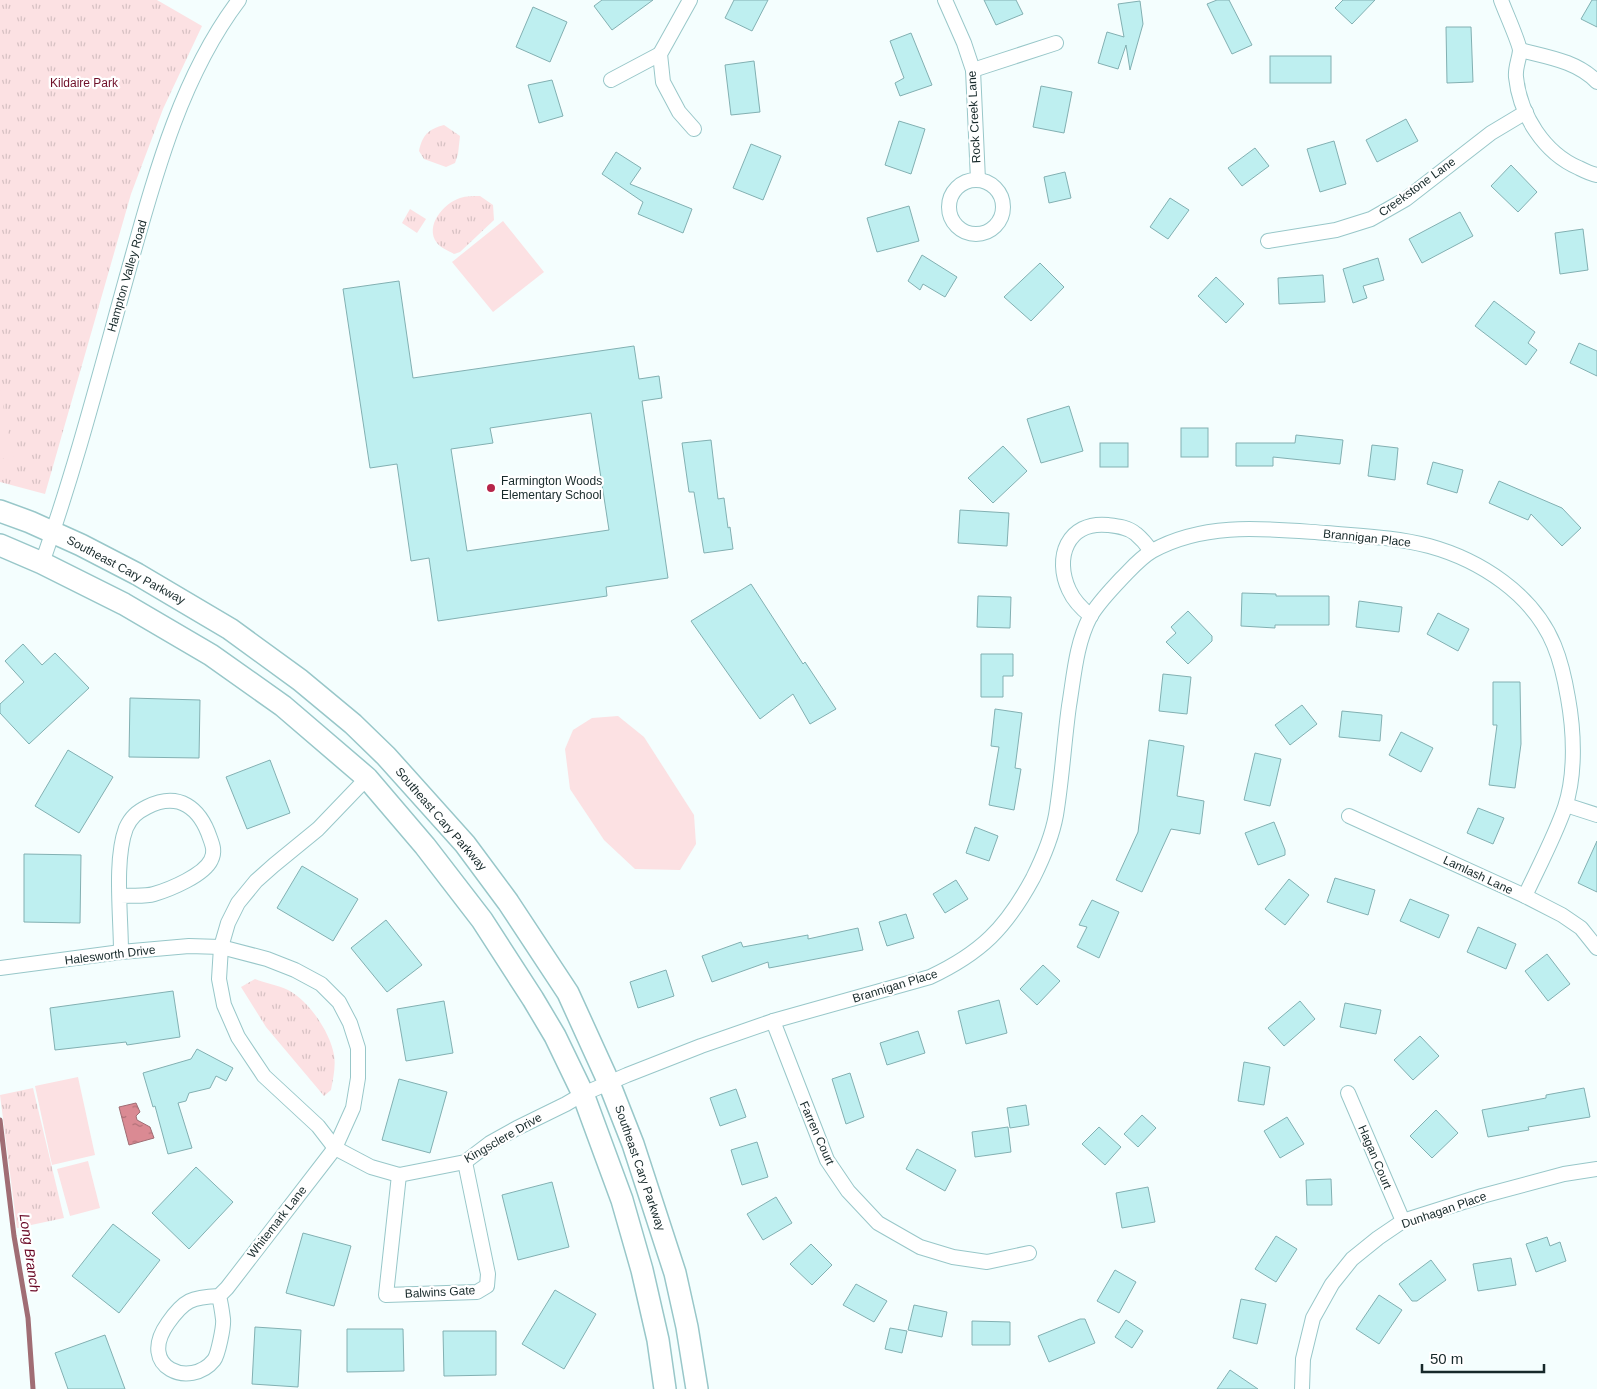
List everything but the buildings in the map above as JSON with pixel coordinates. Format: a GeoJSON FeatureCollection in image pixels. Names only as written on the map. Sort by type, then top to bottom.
{"type":"FeatureCollection","features":[{"type":"Feature","properties":{"kind":"main road","name":"Southeast Cary Parkway"},"geometry":{"type":"LineString","coordinates":[[0,510],[53,532],[137,574],[230,629],[300,680],[352,724],[386,756],[465,844],[508,902],[568,993],[609,1083],[634,1144],[675,1273],[687,1326],[697,1389]]}},
{"type":"Feature","properties":{"kind":"main road"},"geometry":{"type":"LineString","coordinates":[[0,545],[42,563],[124,604],[211,655],[283,706],[367,778],[425,846],[482,920],[542,1014],[555,1036],[583,1094],[622,1200],[642,1270],[658,1340],[665,1389]]}},
{"type":"Feature","properties":{"kind":"street","name":"Hampton Valley Road"},"geometry":{"type":"LineString","coordinates":[[42,563],[63,504],[147,206],[178,111],[203,57],[239,0]]}},
{"type":"Feature","properties":{"kind":"street"},"geometry":{"type":"LineString","coordinates":[[611,80],[660,54],[690,0]]}},
{"type":"Feature","properties":{"kind":"street","name":"Rock Creek Lane"},"geometry":{"type":"LineString","coordinates":[[945,0],[964,43],[973,70],[978,180]]}},
{"type":"Feature","properties":{"kind":"street"},"geometry":{"type":"LineString","coordinates":[[1501,0],[1520,50],[1515,76],[1519,96],[1537,134],[1552,152],[1573,166],[1597,175]]}},
{"type":"Feature","properties":{"kind":"street"},"geometry":{"type":"LineString","coordinates":[[973,70],[1056,43]]}},
{"type":"Feature","properties":{"kind":"street"},"geometry":{"type":"LineString","coordinates":[[1520,50],[1573,64],[1589,74],[1597,82]]}},
{"type":"Feature","properties":{"kind":"street"},"geometry":{"type":"LineString","coordinates":[[660,54],[664,82],[679,112],[694,129]]}},
{"type":"Feature","properties":{"kind":"street","name":"Creekstone Lane"},"geometry":{"type":"LineString","coordinates":[[1268,241],[1336,230],[1371,219],[1406,198],[1491,133],[1526,112]]}},
{"type":"Feature","properties":{"kind":"street"},"geometry":{"type":"LineString","coordinates":[[1091,616],[1077,604],[1069,591],[1064,573],[1062,556],[1072,537],[1091,526],[1103,524],[1119,526],[1135,532],[1151,551]]}},
{"type":"Feature","properties":{"kind":"street","name":"Brannigan Place"},"geometry":{"type":"LineString","coordinates":[[583,1094],[701,1046],[773,1021],[930,977],[974,951],[1007,920],[1022,899],[1048,845],[1057,809],[1076,660],[1082,634],[1091,616],[1110,591],[1139,560],[1151,551],[1176,540],[1200,534],[1228,529],[1256,528],[1372,536],[1408,541],[1444,551],[1484,569],[1510,588],[1534,612],[1554,643],[1561,664],[1570,705],[1573,735],[1571,777],[1566,806],[1525,896]]}},
{"type":"Feature","properties":{"kind":"street","name":"Kingsclere Drive"},"geometry":{"type":"LineString","coordinates":[[367,778],[318,829],[256,881],[238,903],[228,922],[221,947],[219,979],[224,1005],[238,1037],[264,1076],[318,1126],[335,1148],[371,1167],[399,1175],[465,1162],[490,1143],[583,1094]]}},
{"type":"Feature","properties":{"kind":"street"},"geometry":{"type":"LineString","coordinates":[[120,896],[153,894],[181,883],[206,868],[212,859],[214,850],[206,826],[194,809],[183,803],[166,801],[152,804],[135,813],[127,827],[121,845],[119,864],[120,896],[122,952]]}},
{"type":"Feature","properties":{"kind":"street"},"geometry":{"type":"LineString","coordinates":[[1566,806],[1597,815]]}},
{"type":"Feature","properties":{"kind":"street","name":"Lamlash Lane"},"geometry":{"type":"LineString","coordinates":[[1349,816],[1525,896],[1578,926],[1597,948]]}},
{"type":"Feature","properties":{"kind":"street","name":"Halesworth Drive"},"geometry":{"type":"LineString","coordinates":[[0,968],[122,952],[189,946],[221,947]]}},
{"type":"Feature","properties":{"kind":"street"},"geometry":{"type":"LineString","coordinates":[[221,947],[267,959],[295,970],[321,984],[339,1002],[350,1023],[358,1048],[358,1078],[353,1108],[335,1148]]}},
{"type":"Feature","properties":{"kind":"street","name":"Farren Court"},"geometry":{"type":"LineString","coordinates":[[773,1021],[827,1160],[848,1191],[878,1223],[920,1247],[953,1257],[987,1262],[1030,1253]]}},
{"type":"Feature","properties":{"kind":"street","name":"Hagan Court"},"geometry":{"type":"LineString","coordinates":[[1348,1093],[1403,1221]]}},
{"type":"Feature","properties":{"kind":"street","name":"Whitemark Lane"},"geometry":{"type":"LineString","coordinates":[[219,1296],[335,1148]]}},
{"type":"Feature","properties":{"kind":"street","name":"Balwins Gate"},"geometry":{"type":"LineString","coordinates":[[399,1175],[386,1295],[477,1292],[487,1286],[488,1274],[465,1162]]}},
{"type":"Feature","properties":{"kind":"street","name":"Dunhagan Place"},"geometry":{"type":"LineString","coordinates":[[1302,1389],[1303,1359],[1313,1318],[1332,1284],[1352,1259],[1378,1238],[1403,1221],[1548,1178],[1597,1169]]}},
{"type":"Feature","properties":{"kind":"street"},"geometry":{"type":"LineString","coordinates":[[219,1296],[223,1321],[215,1359],[206,1368],[193,1374],[176,1374],[159,1358],[157,1345],[164,1328],[178,1309],[188,1301],[198,1297],[219,1296]]}},
{"type":"Feature","properties":{"kind":"green space","name":"Kildaire Park"},"geometry":{"type":"Polygon","coordinates":[[[0,0],[157,0],[202,26],[163,109],[131,194],[45,494],[0,482],[0,0]]]}},
{"type":"Feature","properties":{"kind":"green space"},"geometry":{"type":"Polygon","coordinates":[[[444,125],[460,136],[455,163],[446,167],[424,159],[419,151],[424,137],[434,128],[444,125]]]}},
{"type":"Feature","properties":{"kind":"green space"},"geometry":{"type":"Polygon","coordinates":[[[480,196],[493,205],[494,220],[460,252],[454,254],[437,243],[433,230],[434,223],[442,210],[460,198],[480,196]]]}},
{"type":"Feature","properties":{"kind":"green space"},"geometry":{"type":"Polygon","coordinates":[[[410,209],[426,219],[417,233],[402,223],[410,209]]]}},
{"type":"Feature","properties":{"kind":"green space"},"geometry":{"type":"Polygon","coordinates":[[[503,221],[544,272],[493,312],[452,262],[503,221]]]}},
{"type":"Feature","properties":{"kind":"green space"},"geometry":{"type":"Polygon","coordinates":[[[0,390],[14,461],[0,458],[0,390]]]}},
{"type":"Feature","properties":{"kind":"green space"},"geometry":{"type":"Polygon","coordinates":[[[618,716],[644,737],[694,815],[696,844],[680,870],[635,869],[604,840],[570,789],[565,749],[573,730],[592,718],[618,716]]]}},
{"type":"Feature","properties":{"kind":"green space"},"geometry":{"type":"Polygon","coordinates":[[[255,979],[284,988],[296,995],[311,1009],[323,1027],[332,1046],[335,1064],[331,1090],[324,1096],[266,1027],[241,987],[255,979]]]}},
{"type":"Feature","properties":{"kind":"green space"},"geometry":{"type":"Polygon","coordinates":[[[78,1077],[95,1155],[52,1165],[35,1086],[78,1077]]]}},
{"type":"Feature","properties":{"kind":"green space"},"geometry":{"type":"Polygon","coordinates":[[[33,1088],[64,1218],[17,1228],[0,1095],[33,1088]]]}},
{"type":"Feature","properties":{"kind":"green space"},"geometry":{"type":"Polygon","coordinates":[[[88,1161],[100,1208],[70,1216],[57,1169],[88,1161]]]}},
{"type":"Feature","properties":{"kind":"water"},"geometry":{"type":"Polygon","coordinates":[[[136,1103],[140,1112],[136,1116],[137,1120],[150,1127],[154,1138],[129,1145],[119,1107],[136,1103]]]}},
{"type":"Feature","properties":{"kind":"waterway","name":"Long Branch"},"geometry":{"type":"LineString","coordinates":[[0,1120],[14,1236],[28,1318],[33,1389]]}},
{"type":"Feature","properties":{"kind":"place","name":"Farmington Woods Elementary School"},"geometry":{"type":"Point","coordinates":[491,488]}}]}
